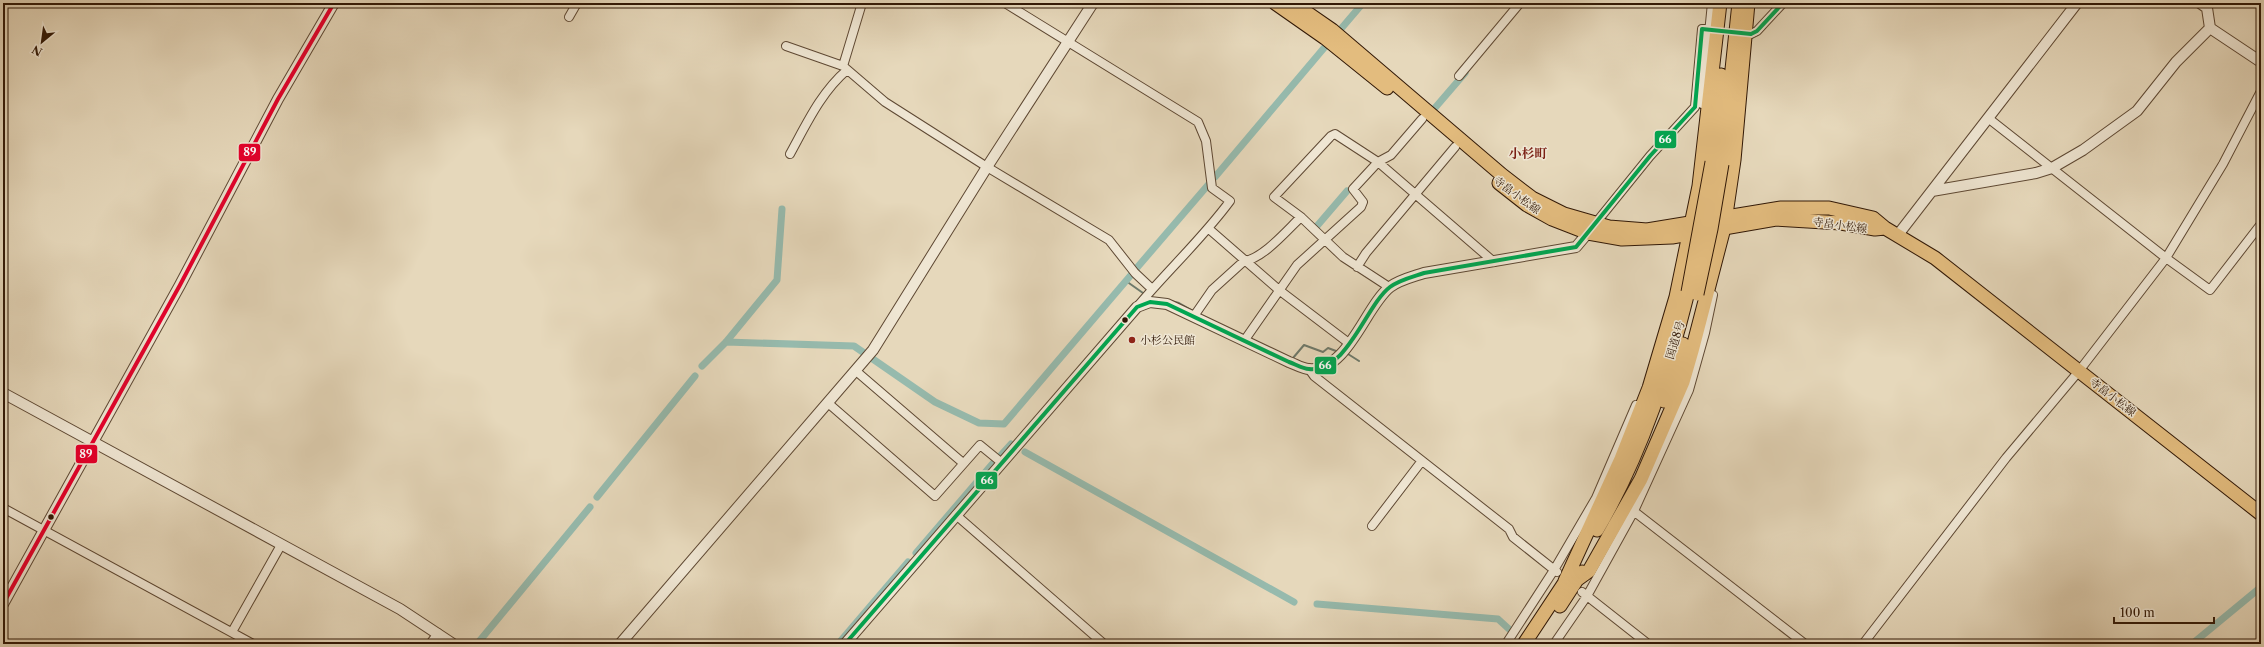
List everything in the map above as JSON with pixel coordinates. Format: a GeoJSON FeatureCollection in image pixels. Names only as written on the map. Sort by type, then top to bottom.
{"type":"FeatureCollection","features":[{"type":"Feature","properties":{"kind":"main road","name":"寺畠小松線"},"geometry":{"type":"LineString","coordinates":[[1275,3],[1325,38],[1527,205],[1552,219],[1592,228],[1629,239],[1725,222],[1781,208],[1829,208],[1873,218],[1897,236],[1935,258],[2261,514]]}},
{"type":"Feature","properties":{"kind":"main road","name":"寺畠小松線"},"geometry":{"type":"LineString","coordinates":[[1293,3],[1332,30],[1496,170],[1532,198],[1592,228]]}},
{"type":"Feature","properties":{"kind":"main road"},"geometry":{"type":"LineString","coordinates":[[1687,294],[1690,229],[1699,186],[1720,3]]}},
{"type":"Feature","properties":{"kind":"main road","name":"国道8号"},"geometry":{"type":"LineString","coordinates":[[1722,162],[1728,3]]}},
{"type":"Feature","properties":{"kind":"main road","name":"国道8号"},"geometry":{"type":"LineString","coordinates":[[1524,644],[1564,576],[1609,510],[1636,448],[1668,361],[1722,162],[1739,3]]}},
{"type":"Feature","properties":{"kind":"main road"},"geometry":{"type":"LineString","coordinates":[[1564,576],[1589,571],[1645,472],[1683,382],[1725,222],[1722,162],[1748,3]]}},
{"type":"Feature","properties":{"kind":"main road","name":"国道8号"},"geometry":{"type":"LineString","coordinates":[[1535,644],[1564,576]]}},
{"type":"Feature","properties":{"kind":"street"},"geometry":{"type":"LineString","coordinates":[[569,17],[577,3]]}},
{"type":"Feature","properties":{"kind":"street"},"geometry":{"type":"LineString","coordinates":[[790,154],[816,108],[845,68],[862,3]]}},
{"type":"Feature","properties":{"kind":"street"},"geometry":{"type":"LineString","coordinates":[[845,644],[1152,289],[1209,229],[1230,201],[1212,188],[1206,141],[1198,122],[1005,3]]}},
{"type":"Feature","properties":{"kind":"street"},"geometry":{"type":"LineString","coordinates":[[620,644],[869,355],[987,167],[1093,3]]}},
{"type":"Feature","properties":{"kind":"street"},"geometry":{"type":"LineString","coordinates":[[1458,76],[1520,3]]}},
{"type":"Feature","properties":{"kind":"street"},"geometry":{"type":"LineString","coordinates":[[1699,186],[1696,164],[1712,3]]}},
{"type":"Feature","properties":{"kind":"street"},"geometry":{"type":"LineString","coordinates":[[1722,162],[1739,152],[1754,3]]}},
{"type":"Feature","properties":{"kind":"street"},"geometry":{"type":"LineString","coordinates":[[1751,34],[1757,31],[1783,3]]}},
{"type":"Feature","properties":{"kind":"street"},"geometry":{"type":"LineString","coordinates":[[1897,236],[2077,3]]}},
{"type":"Feature","properties":{"kind":"street"},"geometry":{"type":"LineString","coordinates":[[2206,5],[2210,28],[2261,62]]}},
{"type":"Feature","properties":{"kind":"street"},"geometry":{"type":"LineString","coordinates":[[4,602],[43,530],[94,442],[278,99],[333,6]]}},
{"type":"Feature","properties":{"kind":"street"},"geometry":{"type":"LineString","coordinates":[[1932,190],[2036,174],[2052,168],[2095,142],[2137,111],[2176,62],[2210,28]]}},
{"type":"Feature","properties":{"kind":"street"},"geometry":{"type":"LineString","coordinates":[[1137,307],[1150,302],[1167,304],[1244,341],[1309,369],[1323,368],[1350,344],[1389,287],[1399,281],[1424,273],[1576,247],[1650,156],[1695,107],[1702,29],[1709,30]]}},
{"type":"Feature","properties":{"kind":"street"},"geometry":{"type":"LineString","coordinates":[[786,46],[845,68],[885,102],[987,167],[1109,240],[1135,274],[1152,289]]}},
{"type":"Feature","properties":{"kind":"street"},"geometry":{"type":"LineString","coordinates":[[1864,644],[2006,458],[2079,371],[2166,258],[2223,164],[2261,91]]}},
{"type":"Feature","properties":{"kind":"street"},"geometry":{"type":"LineString","coordinates":[[1988,118],[2166,258],[2210,290],[2261,224]]}},
{"type":"Feature","properties":{"kind":"street"},"geometry":{"type":"LineString","coordinates":[[1244,341],[1296,266],[1361,208],[1363,202],[1353,189],[1378,162],[1391,155],[1422,119]]}},
{"type":"Feature","properties":{"kind":"street"},"geometry":{"type":"LineString","coordinates":[[1389,287],[1357,268],[1324,241],[1301,217],[1274,197],[1331,136],[1336,134],[1378,162],[1411,192],[1417,194],[1494,262]]}},
{"type":"Feature","properties":{"kind":"street"},"geometry":{"type":"LineString","coordinates":[[1357,268],[1366,253],[1455,147]]}},
{"type":"Feature","properties":{"kind":"street"},"geometry":{"type":"LineString","coordinates":[[1194,316],[1212,290],[1244,261],[1250,260],[1270,247],[1301,217]]}},
{"type":"Feature","properties":{"kind":"street"},"geometry":{"type":"LineString","coordinates":[[1209,229],[1278,290],[1350,344]]}},
{"type":"Feature","properties":{"kind":"street"},"geometry":{"type":"LineString","coordinates":[[1554,644],[1585,594],[1632,509],[1689,390],[1706,326],[1714,288],[1715,263]]}},
{"type":"Feature","properties":{"kind":"street"},"geometry":{"type":"LineString","coordinates":[[1506,644],[1564,576],[1640,395],[1668,307],[1687,294]]}},
{"type":"Feature","properties":{"kind":"street"},"geometry":{"type":"LineString","coordinates":[[1309,369],[1314,376],[1421,462],[1508,529],[1513,537],[1564,576]]}},
{"type":"Feature","properties":{"kind":"street"},"geometry":{"type":"LineString","coordinates":[[856,371],[963,463]]}},
{"type":"Feature","properties":{"kind":"street"},"geometry":{"type":"LineString","coordinates":[[3,393],[400,610],[453,644]]}},
{"type":"Feature","properties":{"kind":"street"},"geometry":{"type":"LineString","coordinates":[[828,403],[935,496],[980,445],[1002,463]]}},
{"type":"Feature","properties":{"kind":"street"},"geometry":{"type":"LineString","coordinates":[[1372,526],[1421,462]]}},
{"type":"Feature","properties":{"kind":"street"},"geometry":{"type":"LineString","coordinates":[[3,508],[253,644]]}},
{"type":"Feature","properties":{"kind":"street"},"geometry":{"type":"LineString","coordinates":[[1632,509],[1805,644]]}},
{"type":"Feature","properties":{"kind":"street"},"geometry":{"type":"LineString","coordinates":[[956,515],[1104,644]]}},
{"type":"Feature","properties":{"kind":"street"},"geometry":{"type":"LineString","coordinates":[[232,632],[281,545]]}},
{"type":"Feature","properties":{"kind":"street"},"geometry":{"type":"LineString","coordinates":[[1585,594],[1648,644]]}},
{"type":"Feature","properties":{"kind":"street"},"geometry":{"type":"LineString","coordinates":[[430,644],[438,633]]}},
{"type":"Feature","properties":{"kind":"waterway"},"geometry":{"type":"LineString","coordinates":[[1340,30],[1363,3]]}},
{"type":"Feature","properties":{"kind":"waterway"},"geometry":{"type":"LineString","coordinates":[[1215,177],[1324,48]]}},
{"type":"Feature","properties":{"kind":"waterway"},"geometry":{"type":"LineString","coordinates":[[1434,109],[1465,73]]}},
{"type":"Feature","properties":{"kind":"waterway"},"geometry":{"type":"LineString","coordinates":[[1135,270],[1208,185]]}},
{"type":"Feature","properties":{"kind":"waterway"},"geometry":{"type":"LineString","coordinates":[[1317,226],[1347,191]]}},
{"type":"Feature","properties":{"kind":"waterway"},"geometry":{"type":"LineString","coordinates":[[702,366],[726,342],[777,280],[782,209]]}},
{"type":"Feature","properties":{"kind":"waterway"},"geometry":{"type":"LineString","coordinates":[[726,342],[854,346],[935,402],[979,423],[1004,424],[1131,275]]}},
{"type":"Feature","properties":{"kind":"waterway"},"geometry":{"type":"LineString","coordinates":[[1126,281],[1143,293]]}},
{"type":"Feature","properties":{"kind":"waterway"},"geometry":{"type":"LineString","coordinates":[[1171,301],[1179,303],[1193,311]]}},
{"type":"Feature","properties":{"kind":"waterway"},"geometry":{"type":"LineString","coordinates":[[1293,358],[1304,345],[1323,352],[1328,348],[1336,351]]}},
{"type":"Feature","properties":{"kind":"waterway"},"geometry":{"type":"LineString","coordinates":[[1348,354],[1359,361]]}},
{"type":"Feature","properties":{"kind":"waterway"},"geometry":{"type":"LineString","coordinates":[[597,497],[695,376]]}},
{"type":"Feature","properties":{"kind":"waterway"},"geometry":{"type":"LineString","coordinates":[[1001,455],[1011,444]]}},
{"type":"Feature","properties":{"kind":"waterway"},"geometry":{"type":"LineString","coordinates":[[1025,452],[1294,602]]}},
{"type":"Feature","properties":{"kind":"waterway"},"geometry":{"type":"LineString","coordinates":[[916,553],[994,462]]}},
{"type":"Feature","properties":{"kind":"waterway"},"geometry":{"type":"LineString","coordinates":[[477,644],[590,507]]}},
{"type":"Feature","properties":{"kind":"waterway"},"geometry":{"type":"LineString","coordinates":[[838,644],[908,562]]}},
{"type":"Feature","properties":{"kind":"waterway"},"geometry":{"type":"LineString","coordinates":[[2192,644],[2261,587]]}},
{"type":"Feature","properties":{"kind":"waterway"},"geometry":{"type":"LineString","coordinates":[[1317,604],[1498,619],[1510,630]]}},
{"type":"Feature","properties":{"kind":"tunnel"},"geometry":{"type":"LineString","coordinates":[[1714,30],[1740,33]]}},
{"type":"Feature","properties":{"kind":"transit line","name":"89"},"geometry":{"type":"LineString","coordinates":[[3,604],[180,285],[278,99],[334,3]]}},
{"type":"Feature","properties":{"kind":"transit line","name":"66"},"geometry":{"type":"LineString","coordinates":[[845,644],[1137,307],[1150,302],[1167,304],[1289,362],[1309,369],[1322,367],[1334,360],[1345,350],[1381,296],[1397,282],[1424,273],[1576,247],[1650,156],[1695,107],[1702,29],[1751,34],[1757,31],[1783,3]]}},
{"type":"Feature","properties":{"kind":"place","name":"小杉公民館"},"geometry":{"type":"Point","coordinates":[1132,340]}},
{"type":"Feature","properties":{"kind":"district","name":"小杉町"},"geometry":{"type":"Point","coordinates":[1528,153]}}]}
